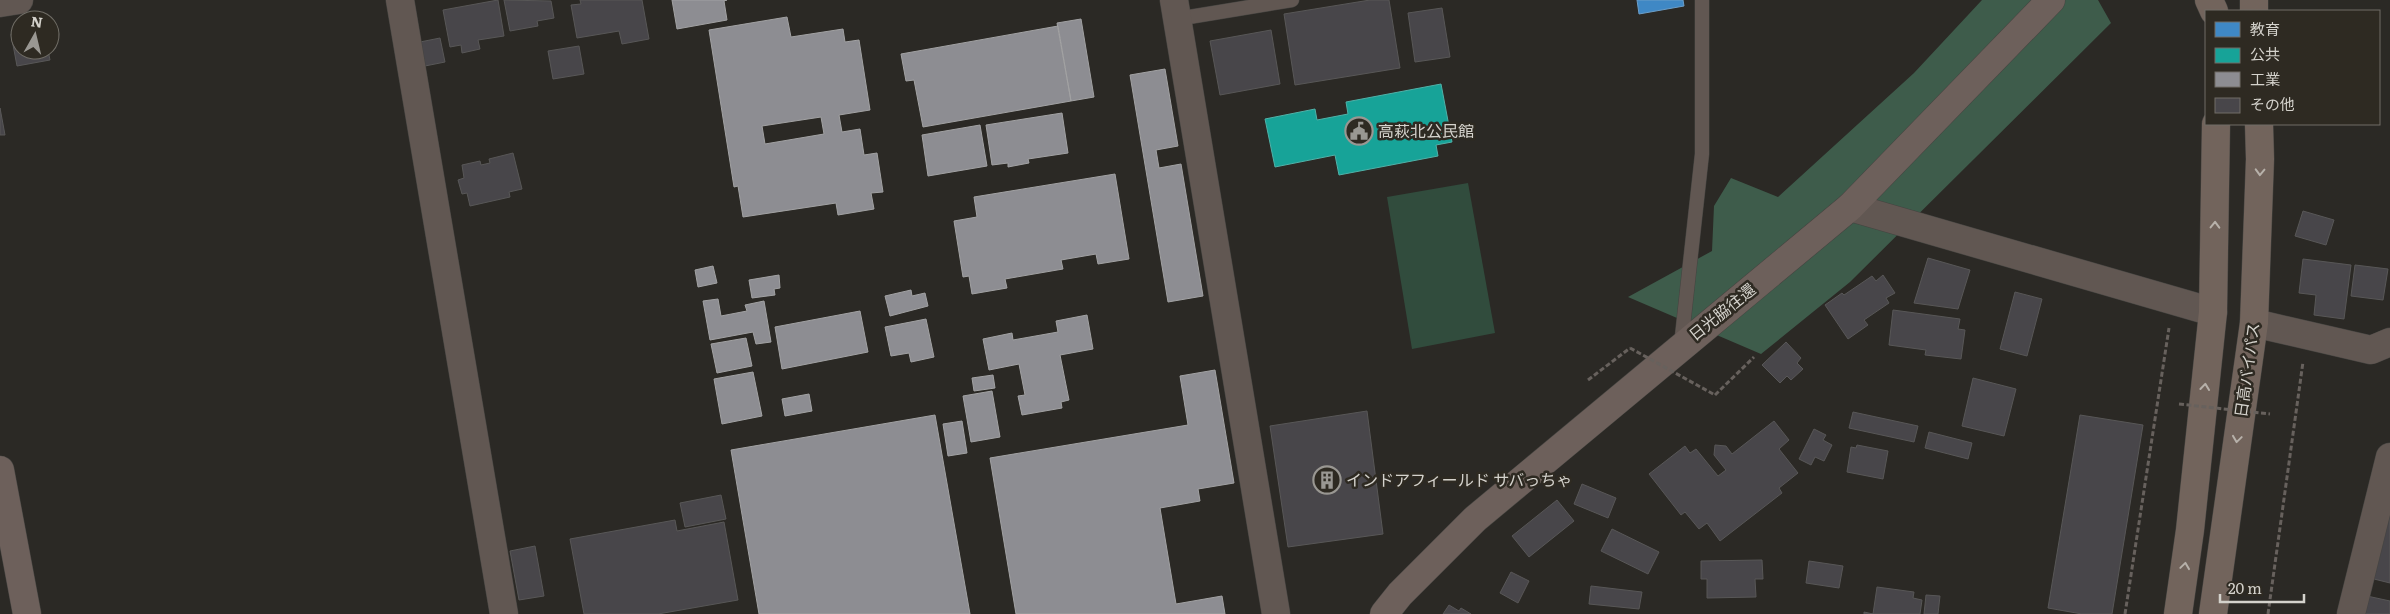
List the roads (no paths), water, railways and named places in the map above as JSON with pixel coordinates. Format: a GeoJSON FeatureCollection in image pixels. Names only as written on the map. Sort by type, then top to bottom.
{"type":"FeatureCollection","features":[{"type":"Feature","properties":{"kind":"highway"},"geometry":{"type":"LineString","coordinates":[[2178,614],[2190,530],[2213,312],[2216,125]]}},
{"type":"Feature","properties":{"kind":"highway","name":"日高バイパス"},"geometry":{"type":"LineString","coordinates":[[2213,614],[2254,323],[2260,159],[2259,125]]}},
{"type":"Feature","properties":{"kind":"street"},"geometry":{"type":"LineString","coordinates":[[0,3],[19,0]]}},
{"type":"Feature","properties":{"kind":"street"},"geometry":{"type":"LineString","coordinates":[[400,0],[504,614]]}},
{"type":"Feature","properties":{"kind":"street","name":"日光脇往還"},"geometry":{"type":"LineString","coordinates":[[1396,607],[1475,519],[1850,207],[2051,0]]}},
{"type":"Feature","properties":{"kind":"street"},"geometry":{"type":"LineString","coordinates":[[1175,10],[1276,614]]}},
{"type":"Feature","properties":{"kind":"street"},"geometry":{"type":"LineString","coordinates":[[1850,207],[2213,312]]}},
{"type":"Feature","properties":{"kind":"street"},"geometry":{"type":"LineString","coordinates":[[2254,323],[2384,352]]}},
{"type":"Feature","properties":{"kind":"street"},"geometry":{"type":"LineString","coordinates":[[2351,614],[2390,457]]}},
{"type":"Feature","properties":{"kind":"street"},"geometry":{"type":"LineString","coordinates":[[0,470],[27,614]]}},
{"type":"Feature","properties":{"kind":"lane"},"geometry":{"type":"LineString","coordinates":[[1175,10],[1292,0]]}},
{"type":"Feature","properties":{"kind":"lane"},"geometry":{"type":"LineString","coordinates":[[1681,346],[1702,154],[1702,0]]}},
{"type":"Feature","properties":{"kind":"place","name":"高萩北公民館"},"geometry":{"type":"Point","coordinates":[1359,131]}},
{"type":"Feature","properties":{"kind":"place","name":"インドアフィールド サバっちゃ"},"geometry":{"type":"Point","coordinates":[1327,480]}}]}
